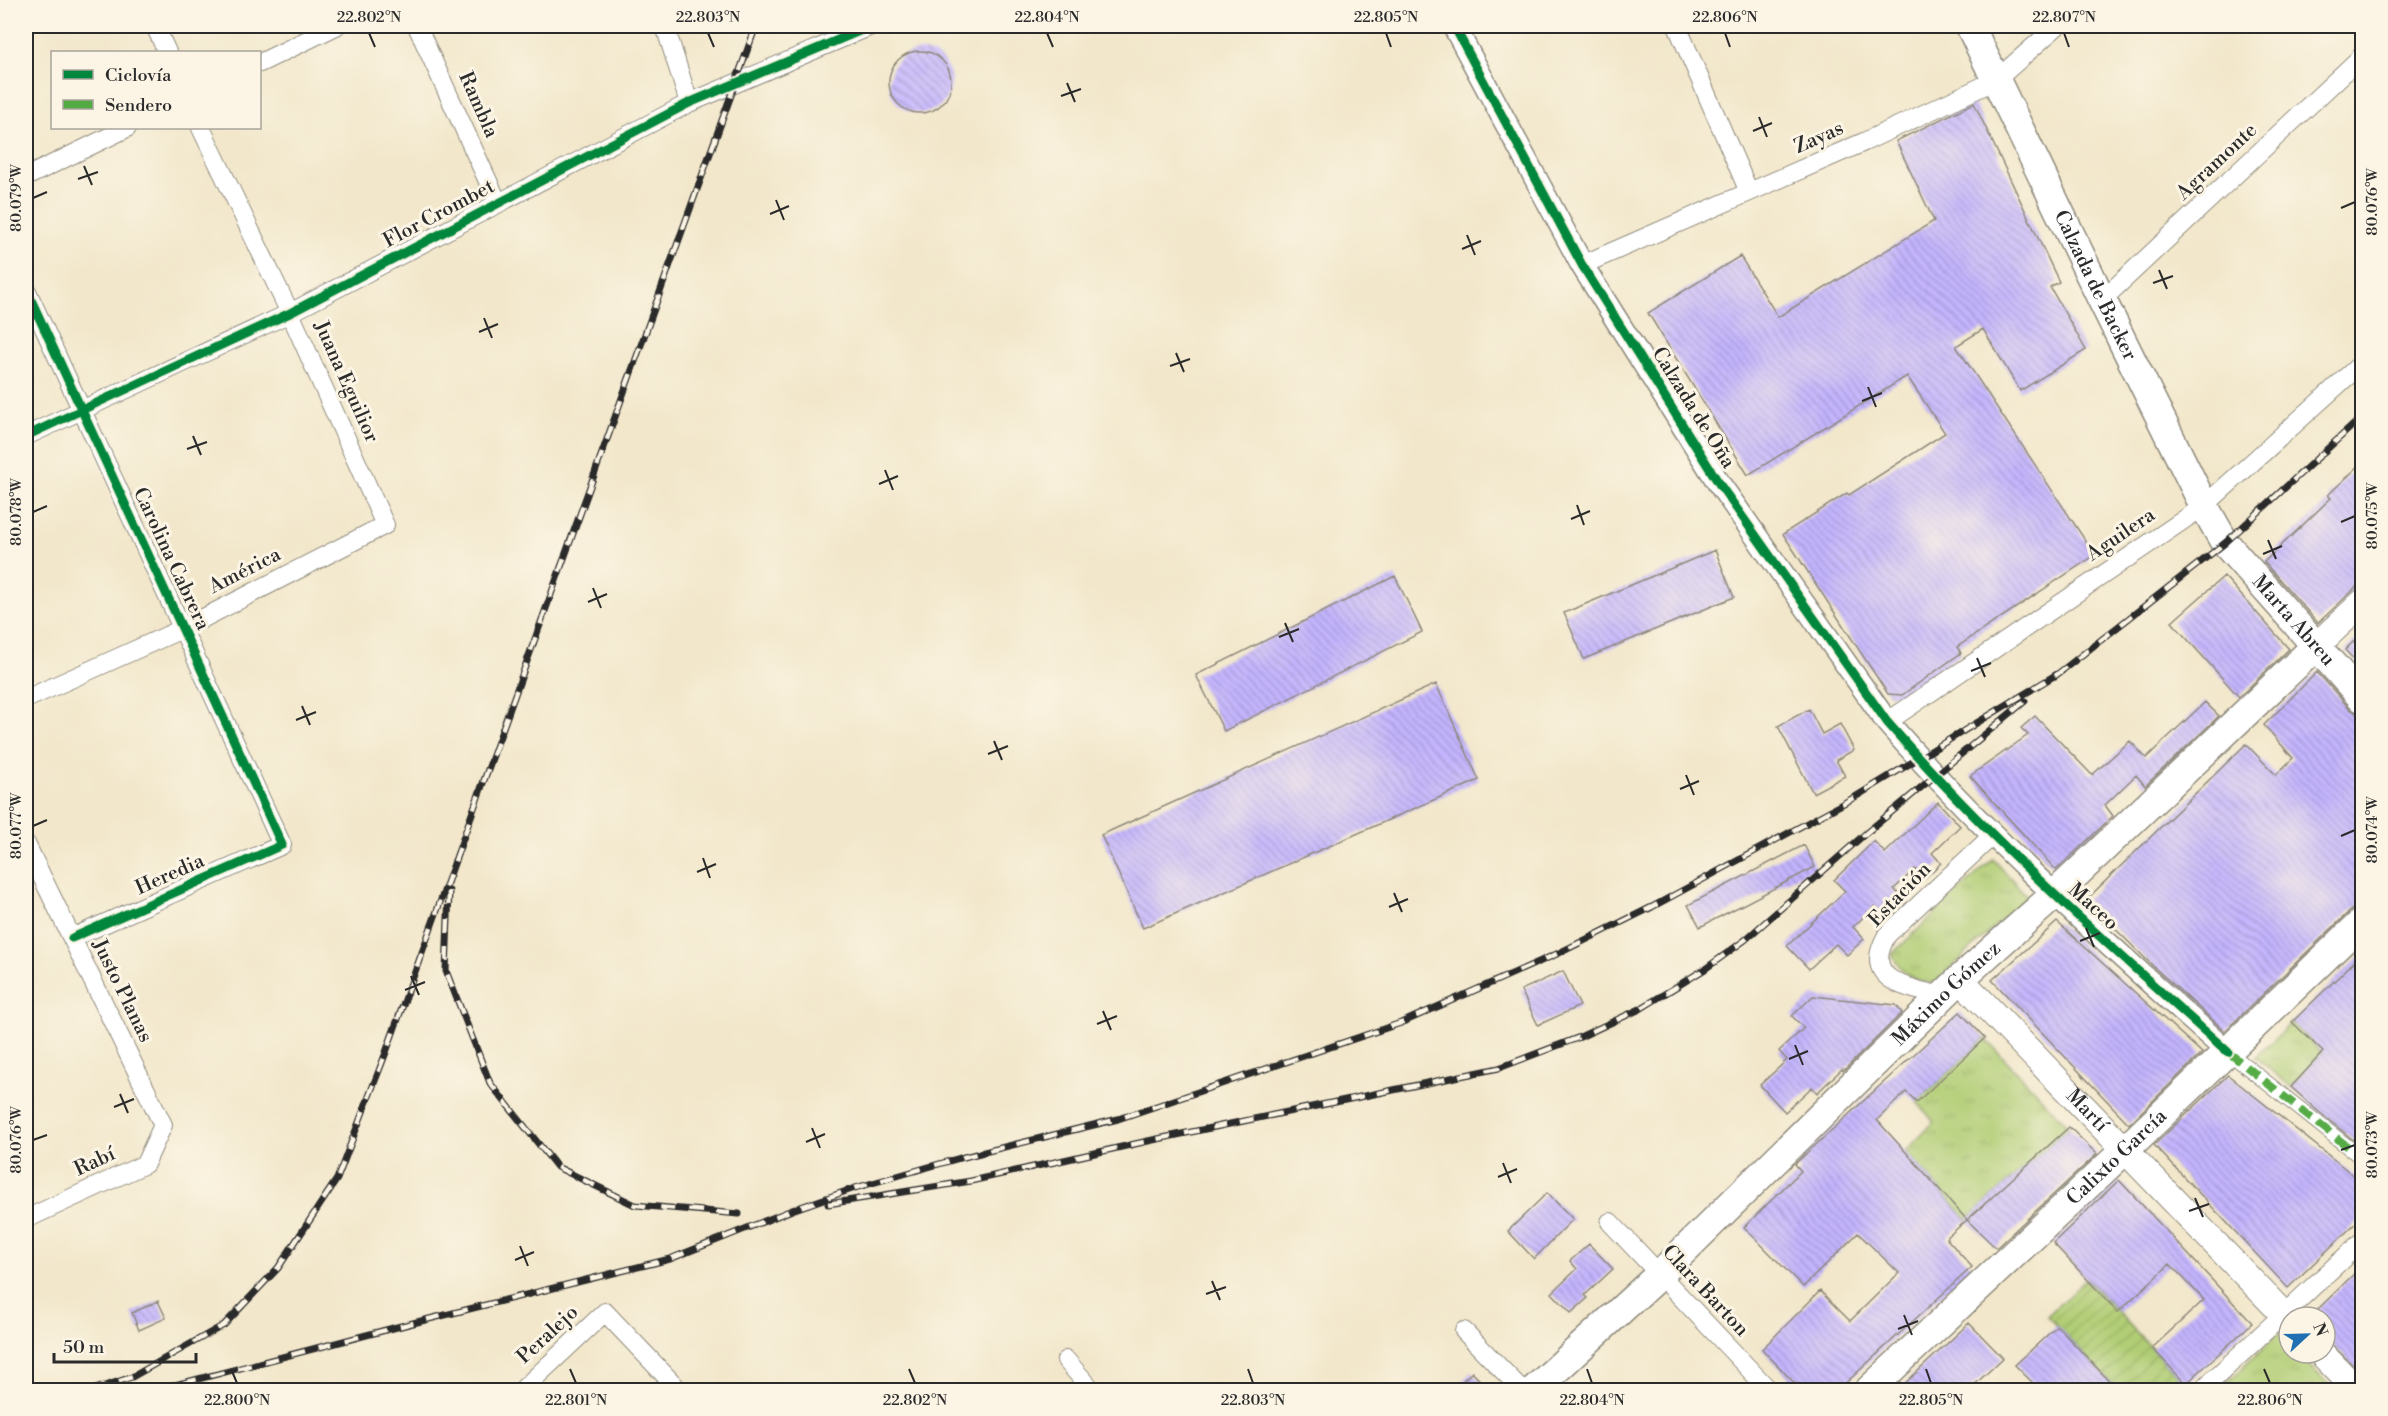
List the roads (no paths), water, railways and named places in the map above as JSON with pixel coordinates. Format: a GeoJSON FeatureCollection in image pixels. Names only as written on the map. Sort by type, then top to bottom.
{"type":"FeatureCollection","features":[{"type":"Feature","properties":{"kind":"main road","name":"Calzada de Backer"},"geometry":{"type":"LineString","coordinates":[[1970,26],[2102,300],[2204,506],[2225,543]]}},
{"type":"Feature","properties":{"kind":"main road","name":"Marta Abreu"},"geometry":{"type":"LineString","coordinates":[[2225,543],[2362,698]]}},
{"type":"Feature","properties":{"kind":"main road","name":"Máximo Gómez"},"geometry":{"type":"LineString","coordinates":[[1534,1390],[1659,1275],[1952,988],[2053,896],[2362,603]]}},
{"type":"Feature","properties":{"kind":"main road","name":"Calixto García"},"geometry":{"type":"LineString","coordinates":[[1869,1390],[2126,1149],[2362,922]]}},
{"type":"Feature","properties":{"kind":"main road","name":"Martí"},"geometry":{"type":"LineString","coordinates":[[1952,988],[1985,1004],[2277,1307]]}},
{"type":"Feature","properties":{"kind":"main road"},"geometry":{"type":"LineString","coordinates":[[2333,1365],[2357,1390]]}},
{"type":"Feature","properties":{"kind":"street"},"geometry":{"type":"LineString","coordinates":[[155,26],[167,51]]}},
{"type":"Feature","properties":{"kind":"street"},"geometry":{"type":"LineString","coordinates":[[261,63],[336,26]]}},
{"type":"Feature","properties":{"kind":"street","name":"Rambla"},"geometry":{"type":"LineString","coordinates":[[417,26],[498,203]]}},
{"type":"Feature","properties":{"kind":"street"},"geometry":{"type":"LineString","coordinates":[[665,26],[689,104]]}},
{"type":"Feature","properties":{"kind":"street","name":"Flor Crombet"},"geometry":{"type":"LineString","coordinates":[[26,436],[290,313],[689,104],[871,26]]}},
{"type":"Feature","properties":{"kind":"street","name":"Calzada de Oña"},"geometry":{"type":"LineString","coordinates":[[1454,26],[1582,265],[1720,485],[1887,722],[1942,782]]}},
{"type":"Feature","properties":{"kind":"street"},"geometry":{"type":"LineString","coordinates":[[1677,26],[1749,192]]}},
{"type":"Feature","properties":{"kind":"street","name":"Zayas"},"geometry":{"type":"LineString","coordinates":[[1582,265],[1864,142],[1996,80],[2057,26]]}},
{"type":"Feature","properties":{"kind":"street","name":"Agramonte"},"geometry":{"type":"LineString","coordinates":[[2102,300],[2362,56]]}},
{"type":"Feature","properties":{"kind":"street"},"geometry":{"type":"LineString","coordinates":[[26,177],[125,129]]}},
{"type":"Feature","properties":{"kind":"street","name":"Juana Eguilior"},"geometry":{"type":"LineString","coordinates":[[201,129],[290,313],[385,525]]}},
{"type":"Feature","properties":{"kind":"street","name":"Carolina Cabrera"},"geometry":{"type":"LineString","coordinates":[[26,289],[282,845]]}},
{"type":"Feature","properties":{"kind":"street","name":"Aguilera"},"geometry":{"type":"LineString","coordinates":[[1887,722],[2204,506],[2362,363]]}},
{"type":"Feature","properties":{"kind":"street","name":"América"},"geometry":{"type":"LineString","coordinates":[[26,699],[184,628],[385,525]]}},
{"type":"Feature","properties":{"kind":"street","name":"Maceo"},"geometry":{"type":"LineString","coordinates":[[1942,782],[2053,896],[2228,1052],[2362,1158]]}},
{"type":"Feature","properties":{"kind":"street","name":"Estación"},"geometry":{"type":"LineString","coordinates":[[1952,988],[1905,987],[1889,980],[1881,966],[1879,950],[1887,935],[1993,835]]}},
{"type":"Feature","properties":{"kind":"street","name":"Justo Planas"},"geometry":{"type":"LineString","coordinates":[[26,844],[163,1125]]}},
{"type":"Feature","properties":{"kind":"street","name":"Heredia"},"geometry":{"type":"LineString","coordinates":[[72,938],[282,845]]}},
{"type":"Feature","properties":{"kind":"street"},"geometry":{"type":"LineString","coordinates":[[1905,987],[1919,1005],[1920,1019]]}},
{"type":"Feature","properties":{"kind":"street","name":"Rabí"},"geometry":{"type":"LineString","coordinates":[[26,1219],[145,1164],[163,1125]]}},
{"type":"Feature","properties":{"kind":"street","name":"Clara Barton"},"geometry":{"type":"LineString","coordinates":[[1610,1222],[1769,1390]]}},
{"type":"Feature","properties":{"kind":"street"},"geometry":{"type":"LineString","coordinates":[[2297,1305],[2362,1241]]}},
{"type":"Feature","properties":{"kind":"street","name":"Peralejo"},"geometry":{"type":"LineString","coordinates":[[522,1390],[605,1312],[679,1390]]}},
{"type":"Feature","properties":{"kind":"street"},"geometry":{"type":"LineString","coordinates":[[2202,1390],[2277,1324]]}},
{"type":"Feature","properties":{"kind":"street"},"geometry":{"type":"LineString","coordinates":[[1464,1331],[1522,1390]]}},
{"type":"Feature","properties":{"kind":"street"},"geometry":{"type":"LineString","coordinates":[[1066,1360],[1092,1390]]}},
{"type":"Feature","properties":{"kind":"railway"},"geometry":{"type":"LineString","coordinates":[[92,1390],[132,1377],[224,1325],[278,1268],[337,1179],[385,1055],[756,26]]}},
{"type":"Feature","properties":{"kind":"railway"},"geometry":{"type":"LineString","coordinates":[[2055,676],[2225,543],[2362,417]]}},
{"type":"Feature","properties":{"kind":"railway"},"geometry":{"type":"LineString","coordinates":[[156,1390],[670,1259],[792,1210],[855,1188],[960,1158],[1118,1119],[1401,1023],[1559,953],[1652,907],[1855,797],[2062,671]]}},
{"type":"Feature","properties":{"kind":"railway"},"geometry":{"type":"LineString","coordinates":[[828,1204],[971,1181],[1148,1141],[1499,1068],[1580,1037],[1640,1009],[1705,969],[1745,940],[1865,834],[2025,701]]}},
{"type":"Feature","properties":{"kind":"railway"},"geometry":{"type":"LineString","coordinates":[[449,891],[446,971],[490,1083],[557,1167],[635,1205],[739,1214]]}}]}
